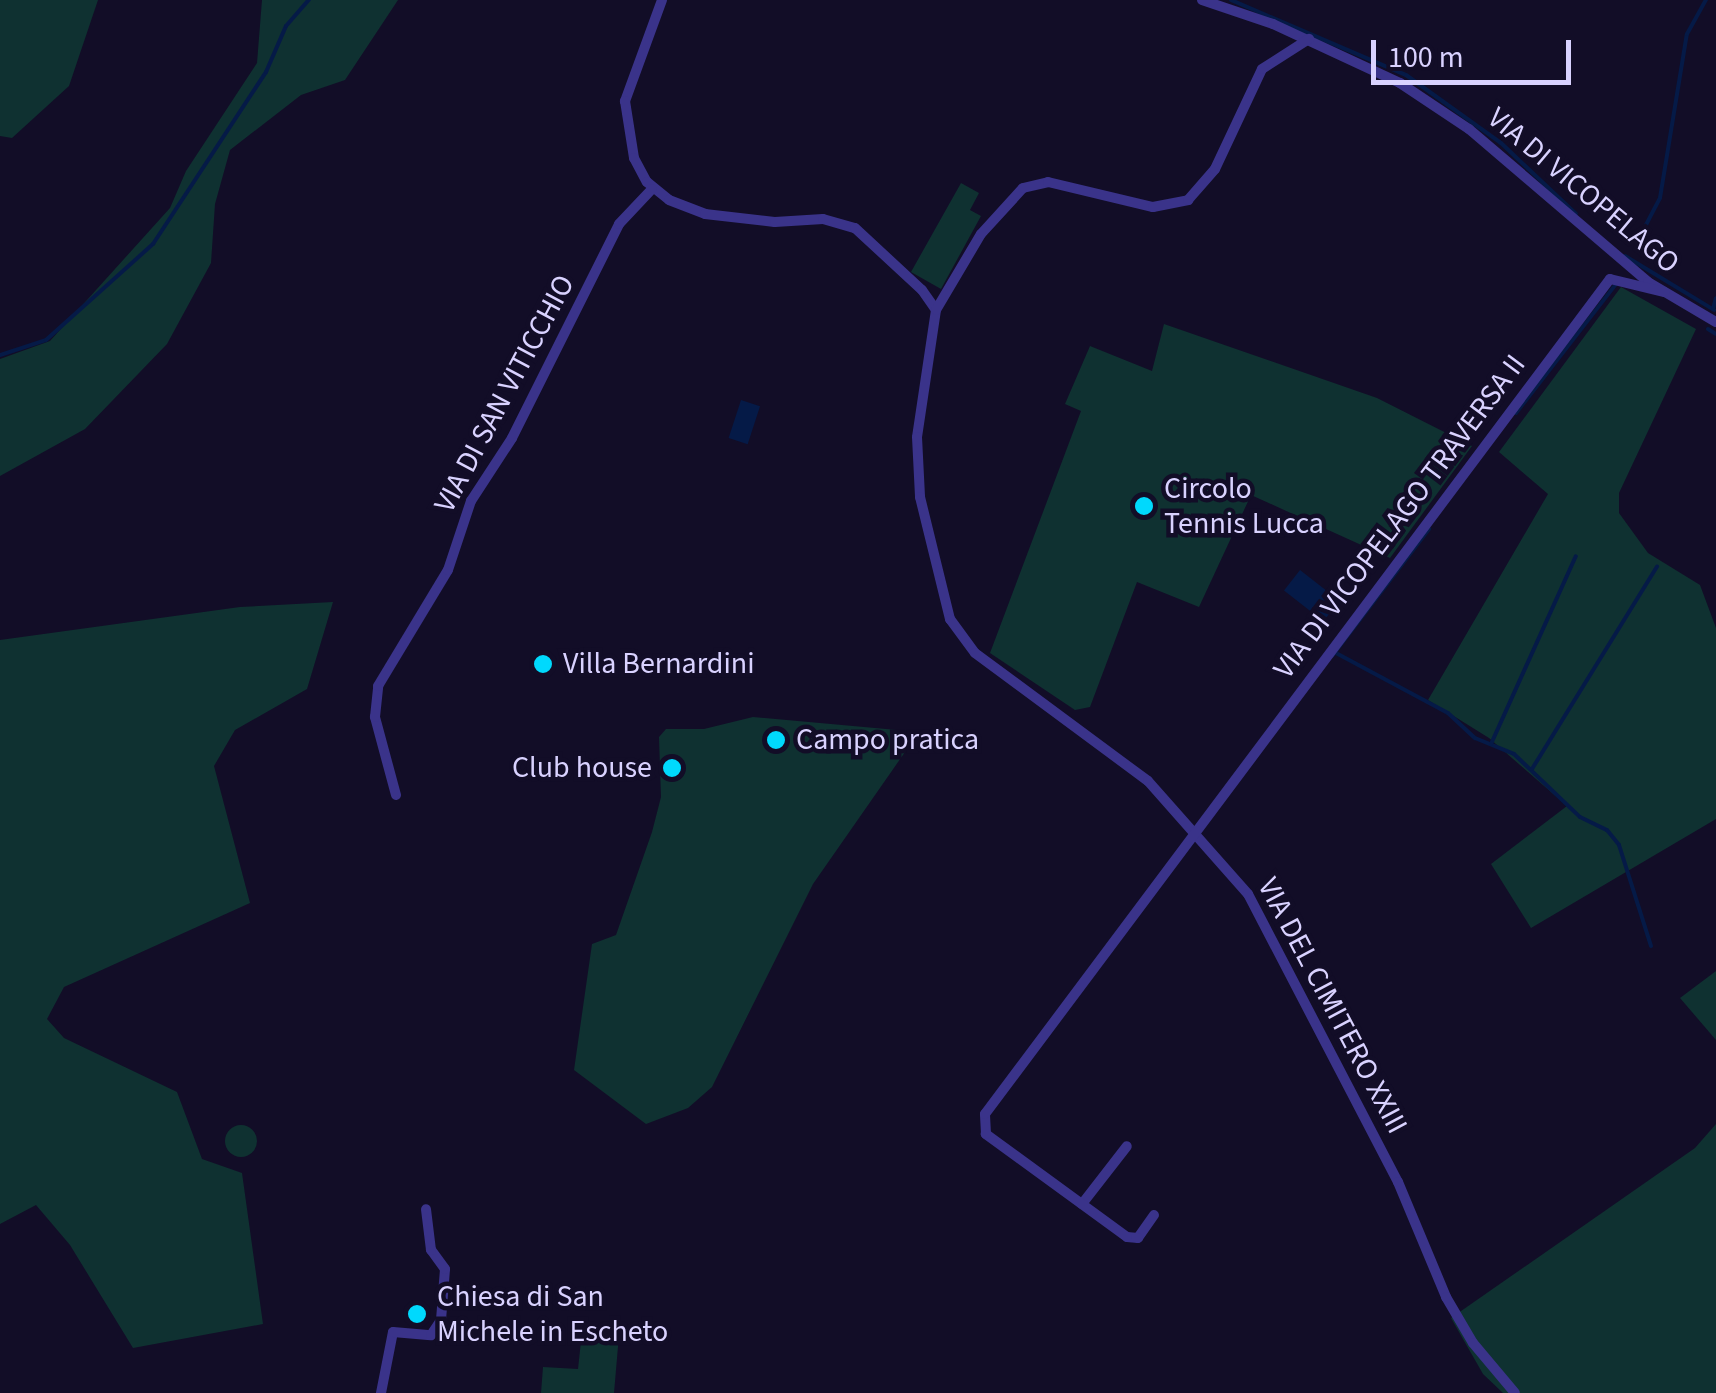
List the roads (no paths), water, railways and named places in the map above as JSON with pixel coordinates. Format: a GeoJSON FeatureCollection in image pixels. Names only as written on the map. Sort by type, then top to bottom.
{"type":"FeatureCollection","features":[{"type":"Feature","properties":{"kind":"street"},"geometry":{"type":"LineString","coordinates":[[662,0],[625,102],[634,158],[652,189],[705,214],[774,222],[823,219],[855,228],[936,310],[981,234],[1023,188],[1063,184],[1153,207],[1188,200],[1215,169],[1262,69],[1309,40]]}},
{"type":"Feature","properties":{"kind":"street","name":"VIA DI VICOPELAGO"},"geometry":{"type":"LineString","coordinates":[[1202,0],[1222,3],[1400,83],[1469,129],[1571,222],[1664,292],[1716,322]]}},
{"type":"Feature","properties":{"kind":"street","name":"VIA DI SAN VITICCHIO"},"geometry":{"type":"LineString","coordinates":[[396,796],[375,717],[378,686],[448,570],[471,501],[512,438],[619,224],[652,189]]}},
{"type":"Feature","properties":{"kind":"street","name":"VIA DI VICOPELAGO TRAVERSA II"},"geometry":{"type":"LineString","coordinates":[[1196,832],[1610,279],[1664,292]]}},
{"type":"Feature","properties":{"kind":"street","name":"VIA DEL CIMITERO XXIII"},"geometry":{"type":"LineString","coordinates":[[936,310],[917,437],[932,566],[950,619],[975,653],[1148,782],[1248,894],[1398,1182],[1446,1297],[1472,1343],[1515,1393]]}},
{"type":"Feature","properties":{"kind":"street"},"geometry":{"type":"LineString","coordinates":[[1154,1215],[1133,1239],[986,1134],[984,1114],[1196,832]]}},
{"type":"Feature","properties":{"kind":"street"},"geometry":{"type":"LineString","coordinates":[[1082,1204],[1128,1146]]}},
{"type":"Feature","properties":{"kind":"street"},"geometry":{"type":"LineString","coordinates":[[381,1393],[393,1332],[431,1334],[441,1320],[446,1268],[431,1250],[426,1209]]}},
{"type":"Feature","properties":{"kind":"water"},"geometry":{"type":"Polygon","coordinates":[[[741,400],[760,406],[748,444],[729,438],[741,400]]]}},
{"type":"Feature","properties":{"kind":"water"},"geometry":{"type":"Polygon","coordinates":[[[1300,570],[1339,601],[1323,621],[1284,590],[1300,570]]]}},
{"type":"Feature","properties":{"kind":"waterway"},"geometry":{"type":"LineString","coordinates":[[0,355],[46,340],[153,244],[266,72],[286,26],[309,0]]}},
{"type":"Feature","properties":{"kind":"waterway"},"geometry":{"type":"LineString","coordinates":[[1231,0],[1406,75],[1501,143],[1576,214]]}},
{"type":"Feature","properties":{"kind":"waterway"},"geometry":{"type":"LineString","coordinates":[[1637,242],[1660,198],[1687,34],[1706,0]]}},
{"type":"Feature","properties":{"kind":"waterway"},"geometry":{"type":"LineString","coordinates":[[1625,256],[1714,310]]}},
{"type":"Feature","properties":{"kind":"waterway"},"geometry":{"type":"LineString","coordinates":[[1516,413],[1617,283]]}},
{"type":"Feature","properties":{"kind":"waterway"},"geometry":{"type":"LineString","coordinates":[[1713,309],[1716,298]]}},
{"type":"Feature","properties":{"kind":"waterway"},"geometry":{"type":"LineString","coordinates":[[1708,329],[1716,334]]}},
{"type":"Feature","properties":{"kind":"waterway"},"geometry":{"type":"LineString","coordinates":[[1332,656],[1429,529]]}},
{"type":"Feature","properties":{"kind":"waterway"},"geometry":{"type":"LineString","coordinates":[[1491,744],[1576,556]]}},
{"type":"Feature","properties":{"kind":"waterway"},"geometry":{"type":"LineString","coordinates":[[1532,769],[1657,567]]}},
{"type":"Feature","properties":{"kind":"waterway"},"geometry":{"type":"LineString","coordinates":[[1336,653],[1448,713],[1475,738],[1514,754],[1580,817],[1607,830],[1619,845],[1651,946]]}},
{"type":"Feature","properties":{"kind":"place","name":"Circolo Tennis Lucca"},"geometry":{"type":"Point","coordinates":[1144,506]}},
{"type":"Feature","properties":{"kind":"place","name":"Villa Bernardini"},"geometry":{"type":"Point","coordinates":[543,664]}},
{"type":"Feature","properties":{"kind":"place","name":"Campo pratica"},"geometry":{"type":"Point","coordinates":[776,740]}},
{"type":"Feature","properties":{"kind":"place","name":"Club house"},"geometry":{"type":"Point","coordinates":[672,768]}},
{"type":"Feature","properties":{"kind":"place","name":"Chiesa di San Michele in Escheto"},"geometry":{"type":"Point","coordinates":[417,1314]}}]}
